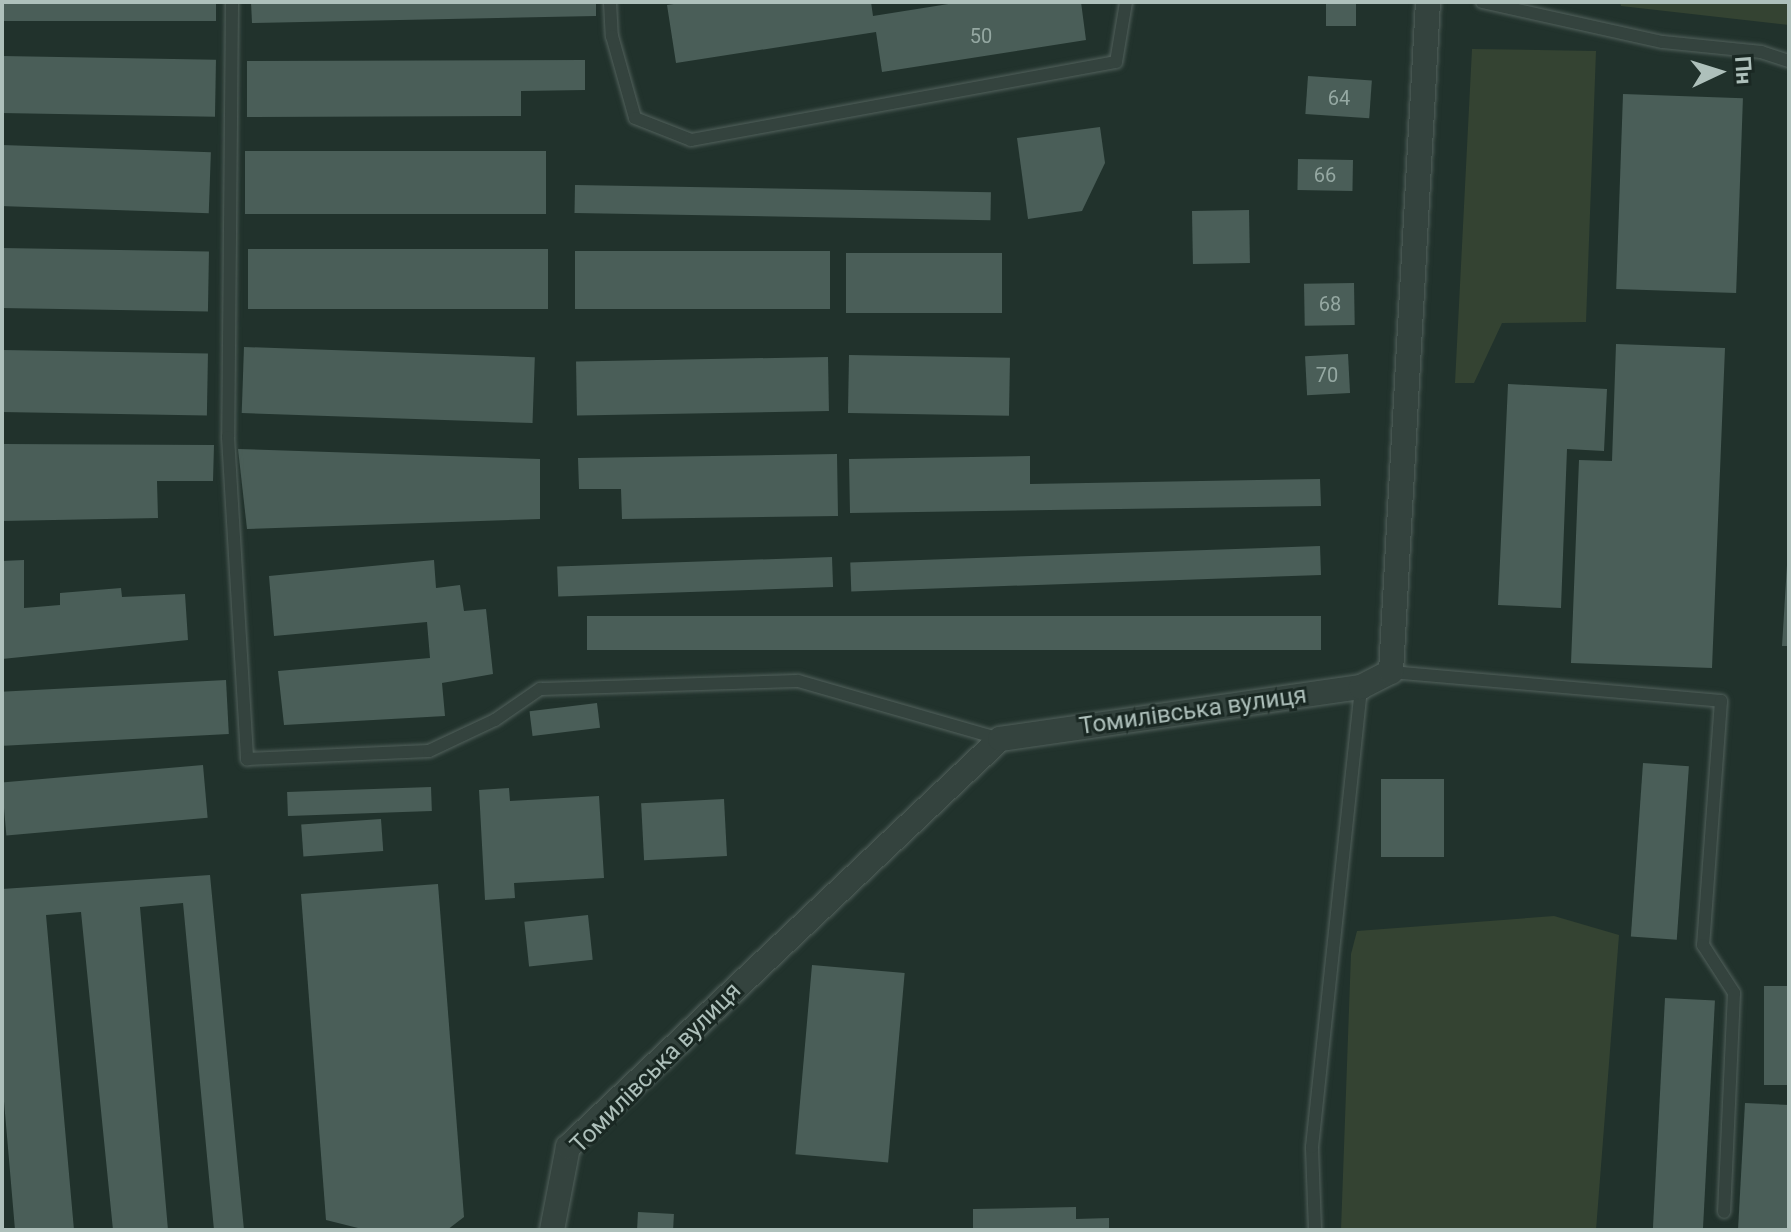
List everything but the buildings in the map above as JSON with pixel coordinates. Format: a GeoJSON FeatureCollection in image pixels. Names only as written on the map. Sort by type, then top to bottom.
{"type":"FeatureCollection","features":[{"type":"Feature","properties":{"kind":"street"},"geometry":{"type":"LineString","coordinates":[[1391,672],[1428,2]]}},
{"type":"Feature","properties":{"kind":"street","name":"Томилівська вулиця"},"geometry":{"type":"LineString","coordinates":[[552,1230],[568,1147],[1000,739],[1361,687],[1391,672]]}},
{"type":"Feature","properties":{"kind":"lane"},"geometry":{"type":"LineString","coordinates":[[232,2],[228,437],[247,759],[429,751],[495,720],[540,689],[798,681],[1000,739]]}},
{"type":"Feature","properties":{"kind":"lane"},"geometry":{"type":"LineString","coordinates":[[610,2],[612,36],[635,118],[691,140],[1116,62],[1126,2]]}},
{"type":"Feature","properties":{"kind":"lane"},"geometry":{"type":"LineString","coordinates":[[1482,2],[1663,42],[1761,52],[1789,61]]}},
{"type":"Feature","properties":{"kind":"lane"},"geometry":{"type":"LineString","coordinates":[[1391,672],[1721,701],[1703,945],[1734,993],[1724,1212]]}},
{"type":"Feature","properties":{"kind":"lane"},"geometry":{"type":"LineString","coordinates":[[1315,1230],[1312,1147],[1361,687]]}},
{"type":"Feature","properties":{"kind":"green space"},"geometry":{"type":"Polygon","coordinates":[[[1620,2],[1789,2],[1789,25],[1621,6],[1620,2]]]}},
{"type":"Feature","properties":{"kind":"green space"},"geometry":{"type":"Polygon","coordinates":[[[1472,49],[1596,51],[1586,322],[1502,323],[1474,383],[1455,383],[1472,49]]]}},
{"type":"Feature","properties":{"kind":"green space"},"geometry":{"type":"Polygon","coordinates":[[[1554,916],[1619,935],[1596,1230],[1341,1230],[1351,954],[1357,931],[1554,916]]]}}]}
